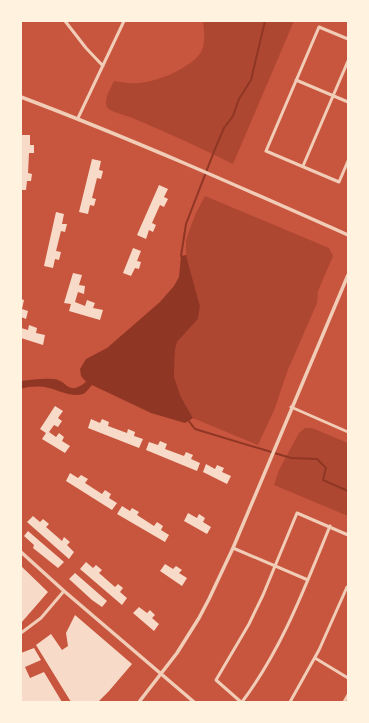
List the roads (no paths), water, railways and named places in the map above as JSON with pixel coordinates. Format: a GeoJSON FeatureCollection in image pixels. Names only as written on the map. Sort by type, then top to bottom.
{"type":"FeatureCollection","features":[{"type":"Feature","properties":{"kind":"street"},"geometry":{"type":"LineString","coordinates":[[65,21],[86,48],[103,66]]}},
{"type":"Feature","properties":{"kind":"street"},"geometry":{"type":"LineString","coordinates":[[78,118],[124,21]]}},
{"type":"Feature","properties":{"kind":"street"},"geometry":{"type":"LineString","coordinates":[[348,39],[319,27],[266,150],[339,182],[348,161]]}},
{"type":"Feature","properties":{"kind":"street"},"geometry":{"type":"LineString","coordinates":[[303,166],[348,61]]}},
{"type":"Feature","properties":{"kind":"street"},"geometry":{"type":"LineString","coordinates":[[296,80],[348,102]]}},
{"type":"Feature","properties":{"kind":"street"},"geometry":{"type":"LineString","coordinates":[[21,97],[78,118],[189,164],[348,236]]}},
{"type":"Feature","properties":{"kind":"street"},"geometry":{"type":"LineString","coordinates":[[139,702],[177,654],[199,618],[233,548],[291,407],[348,275]]}},
{"type":"Feature","properties":{"kind":"street"},"geometry":{"type":"LineString","coordinates":[[291,407],[348,432]]}},
{"type":"Feature","properties":{"kind":"street"},"geometry":{"type":"LineString","coordinates":[[330,526],[308,580],[276,650],[260,677],[241,702],[216,680],[249,624],[297,513],[330,526],[348,534]]}},
{"type":"Feature","properties":{"kind":"street"},"geometry":{"type":"LineString","coordinates":[[233,548],[308,580]]}},
{"type":"Feature","properties":{"kind":"street"},"geometry":{"type":"LineString","coordinates":[[21,552],[64,592],[194,702]]}},
{"type":"Feature","properties":{"kind":"street"},"geometry":{"type":"LineString","coordinates":[[290,702],[315,658],[348,587]]}},
{"type":"Feature","properties":{"kind":"street"},"geometry":{"type":"LineString","coordinates":[[21,633],[41,618],[64,592]]}},
{"type":"Feature","properties":{"kind":"street"},"geometry":{"type":"LineString","coordinates":[[315,658],[348,678]]}},
{"type":"Feature","properties":{"kind":"street"},"geometry":{"type":"LineString","coordinates":[[344,702],[348,695]]}},
{"type":"Feature","properties":{"kind":"waterway"},"geometry":{"type":"LineString","coordinates":[[181,256],[186,224],[215,149],[224,128],[233,116],[239,99],[251,80],[265,21]]}},
{"type":"Feature","properties":{"kind":"waterway"},"geometry":{"type":"LineString","coordinates":[[188,420],[195,429],[291,458],[317,459],[326,468],[323,480],[348,491]]}}]}
